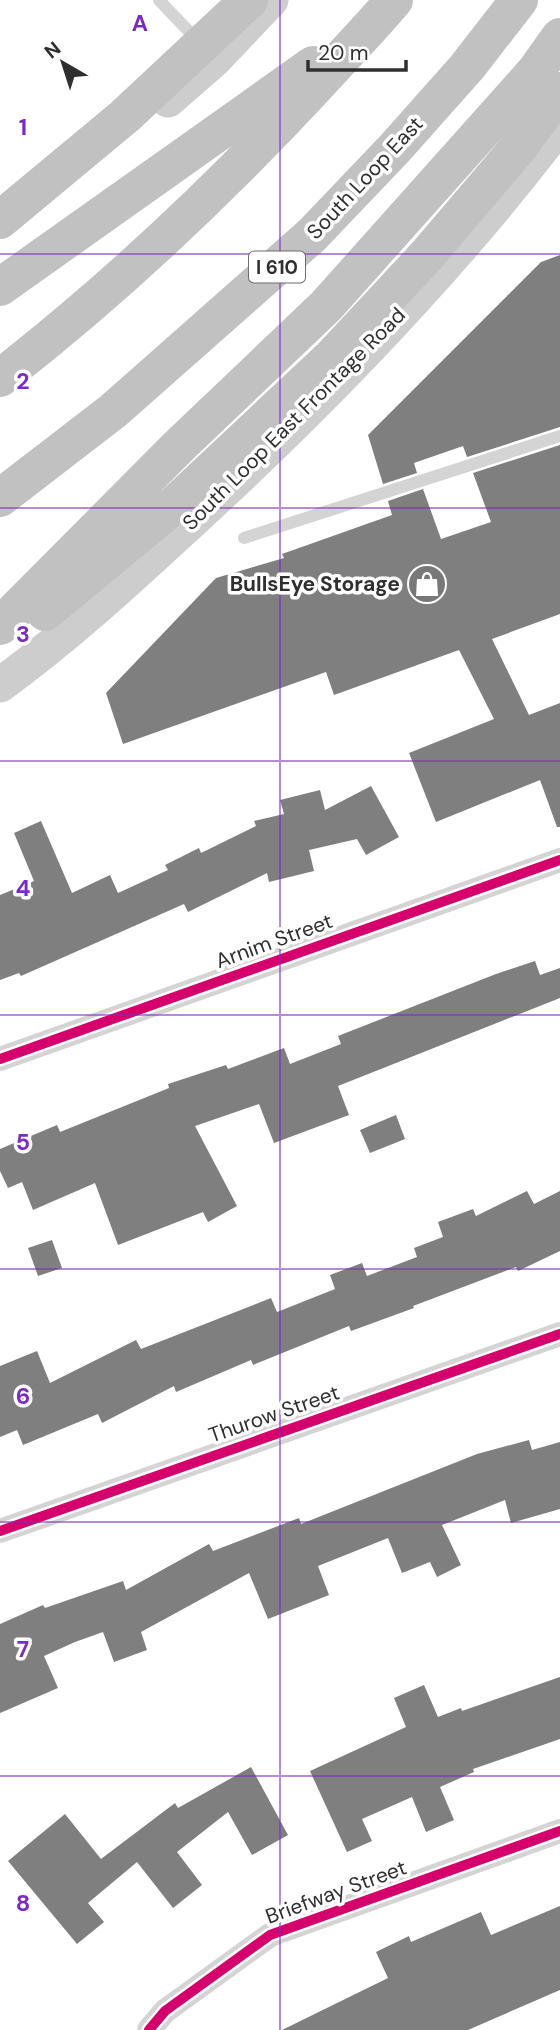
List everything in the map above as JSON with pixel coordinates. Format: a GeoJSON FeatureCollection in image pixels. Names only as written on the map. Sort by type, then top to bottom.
{"type":"FeatureCollection","features":[{"type":"Feature","properties":{"kind":"highway"},"geometry":{"type":"LineString","coordinates":[[0,220],[125,116],[249,0]]}},
{"type":"Feature","properties":{"kind":"highway","name":"South Loop East"},"geometry":{"type":"LineString","coordinates":[[0,498],[113,411],[312,235],[458,77],[519,0]]}},
{"type":"Feature","properties":{"kind":"highway"},"geometry":{"type":"LineString","coordinates":[[0,287],[386,10]]}},
{"type":"Feature","properties":{"kind":"highway"},"geometry":{"type":"LineString","coordinates":[[0,378],[45,343],[149,253],[256,150],[386,10]]}},
{"type":"Feature","properties":{"kind":"highway"},"geometry":{"type":"LineString","coordinates":[[0,626],[178,447],[326,306],[535,72],[560,37]]}},
{"type":"Feature","properties":{"kind":"highway"},"geometry":{"type":"LineString","coordinates":[[0,648],[173,506],[333,356],[427,255],[517,148],[560,91]]}},
{"type":"Feature","properties":{"kind":"main road"},"geometry":{"type":"LineString","coordinates":[[0,233],[132,131],[215,59],[271,0]]}},
{"type":"Feature","properties":{"kind":"main road","name":"South Loop East Frontage Road"},"geometry":{"type":"LineString","coordinates":[[0,685],[38,657],[137,572],[312,408],[390,328],[553,140]]}},
{"type":"Feature","properties":{"kind":"street","name":"Arnim Street"},"geometry":{"type":"LineString","coordinates":[[0,1059],[560,860]]}},
{"type":"Feature","properties":{"kind":"street","name":"Thurow Street"},"geometry":{"type":"LineString","coordinates":[[0,1531],[560,1334]]}},
{"type":"Feature","properties":{"kind":"street","name":"Briefway Street"},"geometry":{"type":"LineString","coordinates":[[149,2030],[165,2011],[270,1935],[560,1831]]}},
{"type":"Feature","properties":{"kind":"lane"},"geometry":{"type":"LineString","coordinates":[[159,0],[215,59]]}},
{"type":"Feature","properties":{"kind":"lane"},"geometry":{"type":"LineString","coordinates":[[244,538],[560,436]]}},
{"type":"Feature","properties":{"kind":"building"},"geometry":{"type":"Polygon","coordinates":[[[560,255],[560,427],[467,457],[463,446],[414,463],[417,473],[383,484],[368,435],[541,262],[560,255]]]}},
{"type":"Feature","properties":{"kind":"building"},"geometry":{"type":"Polygon","coordinates":[[[560,445],[560,614],[492,639],[529,715],[560,703],[560,827],[557,827],[540,780],[436,822],[409,753],[494,719],[459,650],[334,695],[326,672],[123,744],[106,693],[216,578],[284,558],[282,554],[392,515],[388,501],[423,489],[441,539],[491,522],[473,473],[560,445]]]}},
{"type":"Feature","properties":{"kind":"building"},"geometry":{"type":"Polygon","coordinates":[[[371,786],[399,837],[366,855],[357,839],[309,850],[314,871],[269,882],[267,873],[188,912],[184,904],[21,976],[19,973],[0,980],[0,895],[34,881],[14,833],[41,821],[72,893],[110,875],[118,893],[168,870],[165,865],[199,848],[201,853],[256,826],[254,821],[284,814],[280,800],[320,790],[325,810],[371,786]]]}},
{"type":"Feature","properties":{"kind":"building"},"geometry":{"type":"Polygon","coordinates":[[[535,961],[540,975],[560,968],[560,998],[338,1086],[349,1115],[274,1143],[259,1104],[195,1126],[237,1206],[208,1222],[203,1212],[118,1245],[95,1183],[33,1210],[22,1182],[8,1188],[0,1171],[0,1149],[57,1125],[60,1132],[169,1088],[168,1084],[226,1065],[228,1069],[284,1048],[290,1064],[341,1044],[338,1036],[535,961]]]}},
{"type":"Feature","properties":{"kind":"building"},"geometry":{"type":"Polygon","coordinates":[[[396,1115],[405,1139],[370,1153],[360,1130],[396,1115]]]}},
{"type":"Feature","properties":{"kind":"building"},"geometry":{"type":"Polygon","coordinates":[[[527,1191],[534,1204],[560,1191],[560,1251],[518,1271],[516,1267],[351,1331],[349,1326],[253,1365],[251,1360],[176,1392],[174,1386],[102,1423],[98,1414],[23,1445],[17,1430],[0,1437],[0,1366],[37,1351],[50,1383],[136,1340],[141,1349],[271,1298],[277,1312],[335,1289],[330,1275],[362,1263],[367,1276],[417,1257],[414,1248],[443,1237],[438,1222],[473,1209],[476,1216],[527,1191]]]}},
{"type":"Feature","properties":{"kind":"building"},"geometry":{"type":"Polygon","coordinates":[[[52,1240],[62,1268],[38,1276],[28,1248],[52,1240]]]}},
{"type":"Feature","properties":{"kind":"building"},"geometry":{"type":"Polygon","coordinates":[[[529,1440],[532,1450],[560,1442],[560,1509],[511,1523],[505,1500],[442,1525],[461,1565],[437,1577],[430,1562],[402,1573],[388,1538],[318,1566],[329,1595],[268,1619],[249,1573],[141,1632],[147,1650],[114,1662],[103,1632],[44,1656],[58,1688],[0,1713],[0,1624],[43,1605],[45,1608],[123,1581],[126,1590],[209,1544],[213,1551],[299,1518],[301,1524],[477,1454],[529,1440]]]}},
{"type":"Feature","properties":{"kind":"building"},"geometry":{"type":"Polygon","coordinates":[[[560,1677],[560,1739],[473,1769],[474,1772],[440,1787],[454,1820],[426,1832],[412,1797],[362,1819],[372,1841],[347,1852],[310,1771],[406,1727],[394,1698],[424,1685],[438,1717],[560,1677]]]}},
{"type":"Feature","properties":{"kind":"building"},"geometry":{"type":"Polygon","coordinates":[[[251,1767],[288,1835],[252,1855],[228,1812],[177,1852],[202,1885],[173,1908],[137,1862],[88,1903],[104,1922],[77,1944],[8,1861],[65,1814],[101,1859],[175,1803],[178,1808],[251,1767]]]}},
{"type":"Feature","properties":{"kind":"building"},"geometry":{"type":"Polygon","coordinates":[[[560,1906],[560,1990],[468,2030],[282,2030],[388,1978],[376,1952],[409,1936],[411,1942],[481,1912],[491,1935],[560,1906]]]}},
{"type":"Feature","properties":{"kind":"cycle path"},"geometry":{"type":"LineString","coordinates":[[0,1059],[560,860]]}},
{"type":"Feature","properties":{"kind":"cycle path"},"geometry":{"type":"LineString","coordinates":[[0,1531],[560,1334]]}},
{"type":"Feature","properties":{"kind":"cycle path"},"geometry":{"type":"LineString","coordinates":[[149,2030],[165,2011],[270,1935],[560,1831]]}},
{"type":"Feature","properties":{"kind":"place","name":"BullsEye Storage"},"geometry":{"type":"Point","coordinates":[427,584]}}]}
